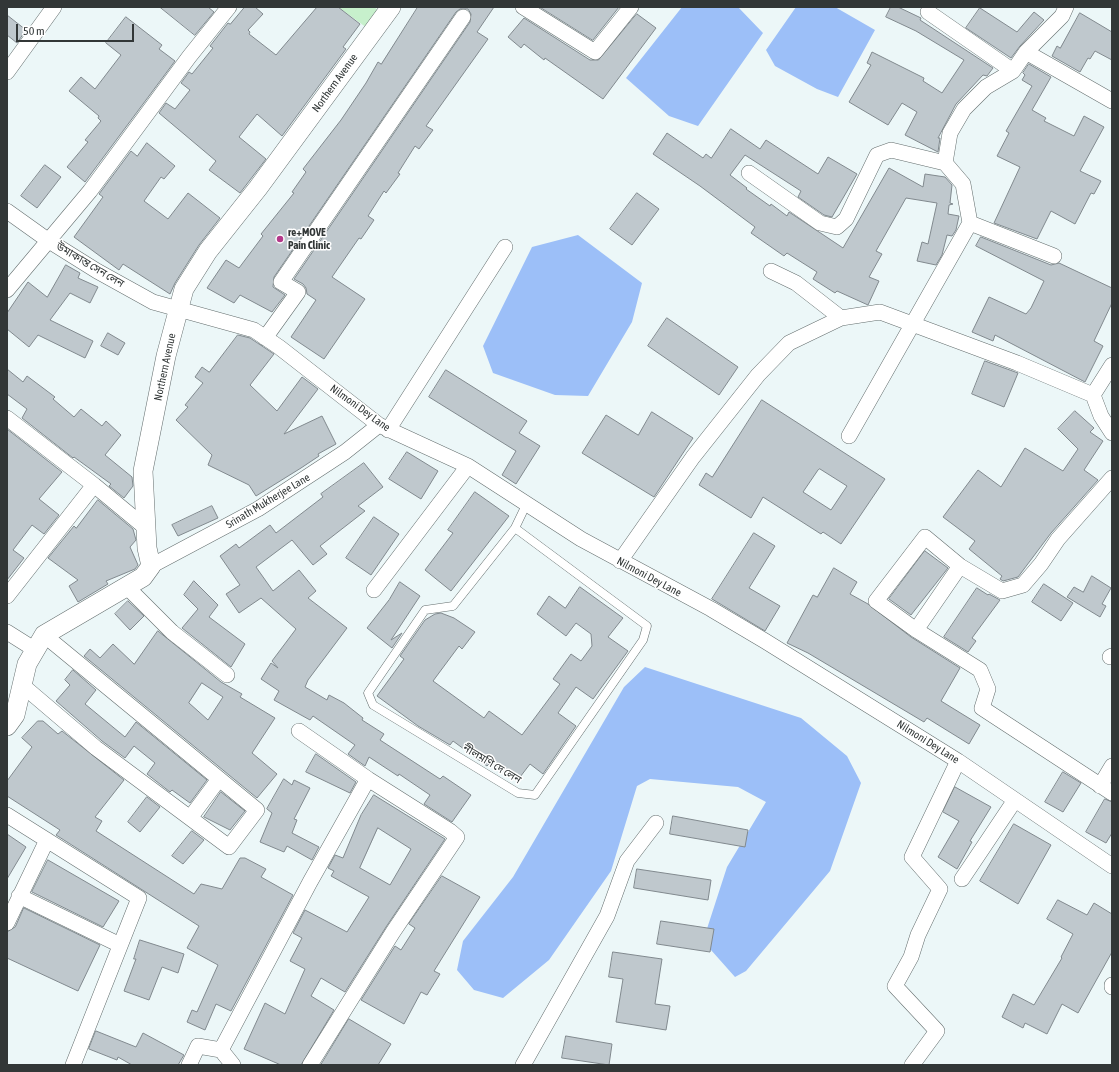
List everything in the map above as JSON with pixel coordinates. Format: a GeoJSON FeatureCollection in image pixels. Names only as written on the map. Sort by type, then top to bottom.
{"type":"FeatureCollection","features":[{"type":"Feature","properties":{"kind":"street"},"geometry":{"type":"LineString","coordinates":[[7,72],[54,7]]}},
{"type":"Feature","properties":{"kind":"street"},"geometry":{"type":"LineString","coordinates":[[7,290],[90,191],[189,57],[229,7]]}},
{"type":"Feature","properties":{"kind":"street","name":"Northern Avenue"},"geometry":{"type":"LineString","coordinates":[[151,566],[146,528],[144,471],[166,356],[184,289],[208,251],[258,188],[391,7]]}},
{"type":"Feature","properties":{"kind":"street"},"geometry":{"type":"LineString","coordinates":[[523,7],[595,52],[631,7]]}},
{"type":"Feature","properties":{"kind":"street"},"geometry":{"type":"LineString","coordinates":[[945,163],[950,133],[964,109],[986,87],[1013,71],[1026,52],[1062,16],[1066,7]]}},
{"type":"Feature","properties":{"kind":"street"},"geometry":{"type":"LineString","coordinates":[[928,12],[1013,71]]}},
{"type":"Feature","properties":{"kind":"street"},"geometry":{"type":"LineString","coordinates":[[265,338],[298,292],[281,282],[463,17]]}},
{"type":"Feature","properties":{"kind":"street"},"geometry":{"type":"LineString","coordinates":[[1026,52],[1112,102]]}},
{"type":"Feature","properties":{"kind":"street"},"geometry":{"type":"LineString","coordinates":[[749,173],[820,223],[837,227],[846,219],[877,156],[891,150],[945,163],[963,184],[970,223],[849,436]]}},
{"type":"Feature","properties":{"kind":"street","name":"উমাকান্ত সেন লেন"},"geometry":{"type":"LineString","coordinates":[[7,211],[49,241],[97,271],[153,302],[179,308]]}},
{"type":"Feature","properties":{"kind":"street"},"geometry":{"type":"LineString","coordinates":[[970,223],[1054,256]]}},
{"type":"Feature","properties":{"kind":"street","name":"Srinath Mukherjee Lane"},"geometry":{"type":"LineString","coordinates":[[151,566],[258,509],[383,427],[505,247]]}},
{"type":"Feature","properties":{"kind":"street"},"geometry":{"type":"LineString","coordinates":[[771,272],[796,283],[841,318]]}},
{"type":"Feature","properties":{"kind":"street","name":"Nilmoni Dey Lane"},"geometry":{"type":"LineString","coordinates":[[179,308],[254,330],[383,427],[468,466],[581,539],[711,609],[764,640],[958,762],[1112,866]]}},
{"type":"Feature","properties":{"kind":"street"},"geometry":{"type":"LineString","coordinates":[[620,561],[693,457],[758,375],[789,343],[841,318],[880,312],[1017,363],[1093,395],[1101,416],[1112,433]]}},
{"type":"Feature","properties":{"kind":"street"},"geometry":{"type":"LineString","coordinates":[[1093,395],[1112,365]]}},
{"type":"Feature","properties":{"kind":"street"},"geometry":{"type":"LineString","coordinates":[[7,418],[94,485],[146,528]]}},
{"type":"Feature","properties":{"kind":"street"},"geometry":{"type":"LineString","coordinates":[[374,590],[468,466]]}},
{"type":"Feature","properties":{"kind":"street"},"geometry":{"type":"LineString","coordinates":[[1112,478],[1058,539],[1041,564],[1023,585],[1002,591],[960,566],[925,537],[876,601],[916,630],[980,670],[988,689],[982,708],[1106,790],[1112,766]]}},
{"type":"Feature","properties":{"kind":"street"},"geometry":{"type":"LineString","coordinates":[[7,596],[94,485]]}},
{"type":"Feature","properties":{"kind":"street"},"geometry":{"type":"LineString","coordinates":[[7,726],[15,715],[27,664],[39,642],[143,577],[151,566]]}},
{"type":"Feature","properties":{"kind":"street"},"geometry":{"type":"LineString","coordinates":[[916,630],[960,566]]}},
{"type":"Feature","properties":{"kind":"street"},"geometry":{"type":"LineString","coordinates":[[127,587],[172,632],[227,675]]}},
{"type":"Feature","properties":{"kind":"street"},"geometry":{"type":"LineString","coordinates":[[7,632],[39,642],[219,779],[257,810],[229,847],[96,748],[22,685]]}},
{"type":"Feature","properties":{"kind":"street"},"geometry":{"type":"LineString","coordinates":[[299,731],[368,779],[450,831],[457,837],[393,932],[310,1065]]}},
{"type":"Feature","properties":{"kind":"street"},"geometry":{"type":"LineString","coordinates":[[912,1065],[937,1031],[895,986],[911,957],[918,935],[940,889],[912,857],[958,762]]}},
{"type":"Feature","properties":{"kind":"street"},"geometry":{"type":"LineString","coordinates":[[190,818],[219,779]]}},
{"type":"Feature","properties":{"kind":"street"},"geometry":{"type":"LineString","coordinates":[[220,1050],[310,882],[368,779]]}},
{"type":"Feature","properties":{"kind":"street"},"geometry":{"type":"LineString","coordinates":[[962,879],[1015,800]]}},
{"type":"Feature","properties":{"kind":"street"},"geometry":{"type":"LineString","coordinates":[[7,815],[139,898],[73,1065]]}},
{"type":"Feature","properties":{"kind":"street"},"geometry":{"type":"LineString","coordinates":[[523,1065],[607,916],[627,861],[656,823]]}},
{"type":"Feature","properties":{"kind":"street"},"geometry":{"type":"LineString","coordinates":[[7,922],[47,840]]}},
{"type":"Feature","properties":{"kind":"street"},"geometry":{"type":"LineString","coordinates":[[19,896],[120,945]]}},
{"type":"Feature","properties":{"kind":"street"},"geometry":{"type":"LineString","coordinates":[[189,1065],[198,1046],[220,1050],[233,1065]]}},
{"type":"Feature","properties":{"kind":"lane","name":"নীলমণি দে লেন"},"geometry":{"type":"LineString","coordinates":[[515,528],[647,626],[643,640],[535,795],[518,793],[425,737],[373,705],[368,693],[425,610],[453,606],[515,528],[527,503]]}},
{"type":"Feature","properties":{"kind":"green space"},"geometry":{"type":"Polygon","coordinates":[[[338,7],[374,7],[383,14],[367,28],[338,7]]]}},
{"type":"Feature","properties":{"kind":"water"},"geometry":{"type":"Polygon","coordinates":[[[682,7],[738,7],[763,33],[698,126],[669,116],[626,78],[682,7]]]}},
{"type":"Feature","properties":{"kind":"water"},"geometry":{"type":"Polygon","coordinates":[[[796,7],[835,7],[875,30],[838,97],[817,89],[775,66],[766,50],[796,7]]]}},
{"type":"Feature","properties":{"kind":"water"},"geometry":{"type":"Polygon","coordinates":[[[578,235],[642,283],[632,322],[588,396],[555,395],[493,373],[483,346],[532,247],[578,235]]]}},
{"type":"Feature","properties":{"kind":"water"},"geometry":{"type":"Polygon","coordinates":[[[645,667],[801,718],[847,756],[861,783],[830,871],[746,971],[735,977],[703,941],[727,867],[766,802],[738,787],[650,779],[637,786],[611,871],[549,960],[503,998],[474,990],[457,970],[463,941],[513,877],[624,687],[645,667]]]}},
{"type":"Feature","properties":{"kind":"building"},"geometry":{"type":"Polygon","coordinates":[[[160,7],[208,7],[214,12],[195,35],[160,7]]]}},
{"type":"Feature","properties":{"kind":"building"},"geometry":{"type":"Polygon","coordinates":[[[245,7],[255,7],[263,14],[248,30],[250,32],[249,34],[276,55],[317,7],[338,7],[360,24],[343,47],[346,49],[282,136],[257,114],[239,137],[266,159],[240,193],[209,170],[216,161],[159,113],[166,103],[175,109],[190,90],[181,83],[189,72],[192,74],[213,48],[210,46],[228,23],[230,24],[245,7]]]}},
{"type":"Feature","properties":{"kind":"building"},"geometry":{"type":"Polygon","coordinates":[[[418,7],[494,7],[477,32],[488,39],[426,126],[433,130],[419,149],[415,146],[398,173],[400,174],[386,193],[384,191],[368,216],[374,220],[361,239],[359,238],[332,277],[365,299],[324,359],[291,337],[316,300],[307,294],[306,288],[303,284],[294,279],[470,22],[471,14],[468,9],[460,9],[456,12],[274,277],[273,287],[285,295],[272,312],[240,295],[234,303],[207,288],[226,260],[239,268],[263,236],[261,234],[294,193],[292,192],[306,172],[303,169],[341,120],[378,62],[381,64],[418,7]]]}},
{"type":"Feature","properties":{"kind":"building"},"geometry":{"type":"Polygon","coordinates":[[[540,7],[619,7],[593,40],[540,7]]]}},
{"type":"Feature","properties":{"kind":"building"},"geometry":{"type":"Polygon","coordinates":[[[891,7],[898,7],[921,18],[920,20],[993,68],[987,76],[983,75],[956,104],[938,138],[940,138],[938,152],[905,135],[917,112],[902,103],[888,125],[849,102],[871,65],[867,63],[872,52],[924,78],[923,81],[942,93],[964,60],[916,31],[886,17],[891,7]]]}},
{"type":"Feature","properties":{"kind":"building"},"geometry":{"type":"Polygon","coordinates":[[[980,8],[1017,32],[1034,12],[1044,20],[1011,58],[966,28],[980,8]]]}},
{"type":"Feature","properties":{"kind":"building"},"geometry":{"type":"Polygon","coordinates":[[[1080,13],[1112,32],[1112,60],[1095,51],[1090,59],[1088,58],[1080,72],[1052,56],[1057,46],[1060,48],[1080,13]]]}},
{"type":"Feature","properties":{"kind":"building"},"geometry":{"type":"Polygon","coordinates":[[[637,14],[656,28],[603,99],[545,58],[544,60],[524,44],[521,48],[508,37],[524,18],[590,60],[598,60],[637,14]]]}},
{"type":"Feature","properties":{"kind":"building"},"geometry":{"type":"Polygon","coordinates":[[[7,15],[26,30],[17,43],[7,35],[7,15]]]}},
{"type":"Feature","properties":{"kind":"building"},"geometry":{"type":"Polygon","coordinates":[[[126,17],[162,45],[159,49],[175,61],[85,182],[67,167],[88,142],[85,140],[101,121],[98,118],[99,116],[69,91],[81,77],[95,89],[121,55],[106,43],[126,17]]]}},
{"type":"Feature","properties":{"kind":"building"},"geometry":{"type":"Polygon","coordinates":[[[1029,64],[1051,77],[1032,110],[1046,118],[1044,121],[1074,136],[1084,116],[1104,127],[1080,171],[1101,181],[1094,194],[1091,193],[1075,224],[1051,211],[1037,239],[994,223],[1020,167],[997,156],[1009,133],[1006,131],[1032,86],[1022,80],[1025,75],[1023,73],[1029,64]]]}},
{"type":"Feature","properties":{"kind":"building"},"geometry":{"type":"Polygon","coordinates":[[[731,129],[760,149],[766,140],[818,174],[828,157],[857,174],[832,217],[824,215],[798,197],[801,191],[745,155],[730,175],[747,188],[746,189],[770,206],[771,204],[787,216],[789,212],[843,248],[889,168],[923,187],[925,174],[945,177],[952,185],[950,203],[953,204],[949,205],[948,214],[959,216],[956,230],[952,236],[947,235],[942,255],[936,265],[917,261],[922,242],[928,244],[937,203],[906,198],[876,251],[882,254],[869,277],[879,281],[868,305],[837,291],[835,293],[813,279],[817,272],[787,253],[784,256],[751,233],[755,227],[700,186],[653,154],[667,133],[703,158],[706,154],[711,158],[731,129]]]}},
{"type":"Feature","properties":{"kind":"building"},"geometry":{"type":"Polygon","coordinates":[[[147,143],[175,166],[164,179],[161,177],[144,201],[168,219],[188,193],[220,218],[199,245],[175,283],[170,294],[123,264],[119,270],[74,237],[103,197],[99,194],[131,151],[137,156],[147,143]]]}},
{"type":"Feature","properties":{"kind":"building"},"geometry":{"type":"Polygon","coordinates":[[[45,165],[61,177],[37,208],[21,196],[45,165]]]}},
{"type":"Feature","properties":{"kind":"building"},"geometry":{"type":"Polygon","coordinates":[[[637,193],[659,209],[632,245],[610,229],[637,193]]]}},
{"type":"Feature","properties":{"kind":"building"},"geometry":{"type":"Polygon","coordinates":[[[981,237],[1051,265],[1059,263],[1112,288],[1112,303],[1094,341],[1103,346],[1085,382],[995,335],[993,341],[972,332],[989,297],[1026,314],[1031,308],[1044,281],[976,246],[981,237]]]}},
{"type":"Feature","properties":{"kind":"building"},"geometry":{"type":"Polygon","coordinates":[[[66,265],[80,273],[78,278],[98,287],[90,303],[70,293],[50,320],[93,341],[85,358],[38,335],[29,347],[7,329],[7,313],[28,282],[47,297],[66,265]]]}},
{"type":"Feature","properties":{"kind":"building"},"geometry":{"type":"Polygon","coordinates":[[[667,318],[738,367],[719,395],[648,346],[667,318]]]}},
{"type":"Feature","properties":{"kind":"building"},"geometry":{"type":"Polygon","coordinates":[[[108,333],[125,343],[118,355],[101,346],[108,333]]]}},
{"type":"Feature","properties":{"kind":"building"},"geometry":{"type":"Polygon","coordinates":[[[238,335],[250,338],[274,354],[250,385],[277,411],[302,377],[318,389],[284,434],[322,416],[336,444],[318,454],[319,456],[256,496],[249,485],[208,465],[212,455],[176,420],[188,407],[185,405],[203,383],[195,377],[202,367],[209,372],[238,335]]]}},
{"type":"Feature","properties":{"kind":"building"},"geometry":{"type":"Polygon","coordinates":[[[985,361],[1018,373],[1004,407],[972,394],[985,361]]]}},
{"type":"Feature","properties":{"kind":"building"},"geometry":{"type":"Polygon","coordinates":[[[7,369],[23,382],[27,376],[55,397],[53,399],[74,417],[81,409],[102,426],[106,421],[121,435],[105,455],[132,477],[133,486],[124,498],[109,486],[111,484],[74,457],[73,458],[22,418],[27,409],[7,394],[7,369]]]}},
{"type":"Feature","properties":{"kind":"building"},"geometry":{"type":"Polygon","coordinates":[[[446,370],[527,421],[519,433],[540,446],[516,484],[502,475],[516,451],[429,397],[446,370]]]}},
{"type":"Feature","properties":{"kind":"building"},"geometry":{"type":"Polygon","coordinates":[[[762,400],[885,479],[841,544],[823,532],[821,534],[763,497],[751,518],[699,485],[706,473],[712,477],[762,400]],[[820,469],[803,492],[831,510],[847,486],[820,469]]]}},
{"type":"Feature","properties":{"kind":"building"},"geometry":{"type":"Polygon","coordinates":[[[1075,411],[1094,428],[1090,432],[1103,441],[1084,470],[1098,480],[1051,533],[1018,577],[1003,581],[1000,579],[1002,576],[969,549],[975,541],[943,517],[978,470],[1001,487],[1025,448],[1063,471],[1078,449],[1058,429],[1075,411]]]}},
{"type":"Feature","properties":{"kind":"building"},"geometry":{"type":"Polygon","coordinates":[[[652,412],[693,438],[654,497],[582,453],[606,415],[638,435],[652,412]]]}},
{"type":"Feature","properties":{"kind":"building"},"geometry":{"type":"Polygon","coordinates":[[[7,429],[62,472],[39,499],[59,515],[44,534],[32,525],[13,550],[24,558],[7,580],[7,429]]]}},
{"type":"Feature","properties":{"kind":"building"},"geometry":{"type":"Polygon","coordinates":[[[407,452],[438,471],[421,499],[389,479],[407,452]]]}},
{"type":"Feature","properties":{"kind":"building"},"geometry":{"type":"Polygon","coordinates":[[[364,463],[383,487],[358,506],[365,511],[320,546],[327,554],[313,565],[292,540],[256,567],[273,591],[299,570],[316,591],[308,598],[347,628],[308,680],[305,687],[327,700],[329,695],[344,703],[363,718],[362,720],[384,734],[380,740],[440,779],[443,776],[471,795],[452,822],[424,804],[430,795],[399,774],[398,776],[369,757],[365,766],[348,754],[355,745],[313,716],[310,720],[274,700],[279,691],[261,679],[271,663],[278,668],[272,661],[296,629],[261,598],[239,613],[226,594],[240,585],[220,556],[236,544],[239,548],[270,525],[276,533],[323,497],[321,494],[364,463]]]}},
{"type":"Feature","properties":{"kind":"building"},"geometry":{"type":"Polygon","coordinates":[[[475,492],[509,516],[451,591],[425,570],[453,533],[448,530],[475,492]]]}},
{"type":"Feature","properties":{"kind":"building"},"geometry":{"type":"Polygon","coordinates":[[[98,500],[133,529],[136,540],[130,547],[138,565],[135,569],[106,581],[108,584],[78,602],[69,586],[78,580],[48,558],[74,526],[76,528],[98,500]]]}},
{"type":"Feature","properties":{"kind":"building"},"geometry":{"type":"Polygon","coordinates":[[[212,506],[218,518],[178,536],[172,525],[212,506]]]}},
{"type":"Feature","properties":{"kind":"building"},"geometry":{"type":"Polygon","coordinates":[[[374,517],[399,534],[371,575],[346,558],[374,517]]]}},
{"type":"Feature","properties":{"kind":"building"},"geometry":{"type":"Polygon","coordinates":[[[754,533],[775,546],[749,588],[780,606],[765,631],[712,599],[754,533]]]}},
{"type":"Feature","properties":{"kind":"building"},"geometry":{"type":"Polygon","coordinates":[[[925,551],[948,568],[911,615],[889,599],[925,551]]]}},
{"type":"Feature","properties":{"kind":"building"},"geometry":{"type":"Polygon","coordinates":[[[834,568],[857,582],[850,594],[868,604],[911,637],[960,668],[941,701],[980,725],[969,744],[927,718],[924,722],[808,653],[787,643],[813,595],[817,597],[834,568]]]}},
{"type":"Feature","properties":{"kind":"building"},"geometry":{"type":"Polygon","coordinates":[[[1092,576],[1111,588],[1102,604],[1106,606],[1100,617],[1067,597],[1074,587],[1083,592],[1092,576]]]}},
{"type":"Feature","properties":{"kind":"building"},"geometry":{"type":"Polygon","coordinates":[[[194,581],[218,605],[209,617],[245,644],[231,667],[182,628],[198,609],[184,595],[194,581]]]}},
{"type":"Feature","properties":{"kind":"building"},"geometry":{"type":"Polygon","coordinates":[[[400,582],[420,596],[391,640],[402,633],[392,648],[367,628],[389,600],[400,582]]]}},
{"type":"Feature","properties":{"kind":"building"},"geometry":{"type":"Polygon","coordinates":[[[1044,584],[1073,603],[1061,621],[1032,602],[1044,584]]]}},
{"type":"Feature","properties":{"kind":"building"},"geometry":{"type":"Polygon","coordinates":[[[580,587],[623,618],[608,637],[628,651],[593,699],[576,687],[558,713],[576,726],[543,774],[530,764],[517,781],[491,762],[487,766],[453,741],[450,745],[418,726],[377,696],[404,659],[400,656],[425,620],[435,614],[441,613],[454,618],[475,632],[462,649],[459,646],[433,681],[484,718],[489,711],[522,735],[560,684],[553,679],[571,654],[581,661],[592,646],[591,634],[576,623],[566,636],[537,614],[549,596],[565,608],[580,587]]]}},
{"type":"Feature","properties":{"kind":"building"},"geometry":{"type":"Polygon","coordinates":[[[977,588],[1000,600],[972,638],[976,641],[968,652],[944,637],[977,588]]]}},
{"type":"Feature","properties":{"kind":"building"},"geometry":{"type":"Polygon","coordinates":[[[128,601],[144,616],[130,630],[115,614],[128,601]]]}},
{"type":"Feature","properties":{"kind":"building"},"geometry":{"type":"Polygon","coordinates":[[[158,631],[221,682],[242,694],[240,697],[275,718],[252,753],[277,774],[257,798],[84,656],[90,649],[100,658],[113,644],[134,664],[158,631]],[[202,683],[189,703],[208,720],[223,697],[202,683]]]}},
{"type":"Feature","properties":{"kind":"building"},"geometry":{"type":"Polygon","coordinates":[[[73,670],[96,690],[85,704],[125,737],[136,722],[207,780],[190,803],[172,790],[170,792],[147,774],[155,763],[134,746],[125,758],[102,741],[56,701],[70,685],[65,680],[73,670]]]}},
{"type":"Feature","properties":{"kind":"building"},"geometry":{"type":"Polygon","coordinates":[[[38,721],[43,721],[58,734],[62,731],[124,780],[95,817],[102,821],[96,831],[194,894],[201,884],[222,889],[240,858],[245,858],[266,869],[261,877],[293,895],[231,1011],[216,1004],[205,1030],[187,1022],[192,1010],[197,1012],[218,965],[187,948],[199,926],[56,835],[60,830],[7,796],[7,781],[32,747],[22,738],[38,721]]]}},
{"type":"Feature","properties":{"kind":"building"},"geometry":{"type":"Polygon","coordinates":[[[316,754],[356,782],[350,793],[306,772],[316,754]]]}},
{"type":"Feature","properties":{"kind":"building"},"geometry":{"type":"Polygon","coordinates":[[[1063,772],[1081,783],[1063,812],[1045,802],[1063,772]]]}},
{"type":"Feature","properties":{"kind":"building"},"geometry":{"type":"Polygon","coordinates":[[[284,779],[292,785],[294,780],[310,788],[294,819],[297,820],[292,833],[319,847],[312,860],[287,846],[284,852],[260,842],[272,813],[267,809],[284,779]]]}},
{"type":"Feature","properties":{"kind":"building"},"geometry":{"type":"Polygon","coordinates":[[[955,787],[991,807],[970,841],[972,842],[957,869],[938,857],[959,821],[943,812],[955,787]]]}},
{"type":"Feature","properties":{"kind":"building"},"geometry":{"type":"Polygon","coordinates":[[[221,792],[245,811],[230,830],[204,817],[221,792]]]}},
{"type":"Feature","properties":{"kind":"building"},"geometry":{"type":"Polygon","coordinates":[[[374,795],[445,839],[386,927],[345,992],[321,978],[311,996],[334,1010],[301,1065],[281,1065],[244,1049],[265,1003],[285,1014],[305,969],[290,961],[302,938],[293,933],[305,910],[347,932],[369,897],[331,876],[334,871],[328,868],[335,855],[343,858],[361,815],[374,795]],[[378,828],[360,868],[390,885],[411,849],[378,828]]]}},
{"type":"Feature","properties":{"kind":"building"},"geometry":{"type":"Polygon","coordinates":[[[147,797],[160,807],[140,832],[128,822],[147,797]]]}},
{"type":"Feature","properties":{"kind":"building"},"geometry":{"type":"Polygon","coordinates":[[[1105,799],[1112,802],[1112,833],[1106,843],[1086,832],[1105,799]]]}},
{"type":"Feature","properties":{"kind":"building"},"geometry":{"type":"Polygon","coordinates":[[[673,816],[748,830],[745,847],[670,834],[673,816]]]}},
{"type":"Feature","properties":{"kind":"building"},"geometry":{"type":"Polygon","coordinates":[[[1014,824],[1051,845],[1018,904],[980,881],[1014,824]]]}},
{"type":"Feature","properties":{"kind":"building"},"geometry":{"type":"Polygon","coordinates":[[[192,831],[204,840],[183,864],[172,856],[192,831]]]}},
{"type":"Feature","properties":{"kind":"building"},"geometry":{"type":"Polygon","coordinates":[[[7,834],[26,847],[7,879],[7,834]]]}},
{"type":"Feature","properties":{"kind":"building"},"geometry":{"type":"Polygon","coordinates":[[[48,860],[119,901],[103,927],[32,892],[48,860]]]}},
{"type":"Feature","properties":{"kind":"building"},"geometry":{"type":"Polygon","coordinates":[[[637,869],[711,880],[708,900],[634,888],[637,869]]]}},
{"type":"Feature","properties":{"kind":"building"},"geometry":{"type":"Polygon","coordinates":[[[442,876],[480,897],[434,971],[440,974],[427,995],[421,992],[404,1024],[361,1000],[395,946],[401,950],[415,928],[409,924],[442,876]]]}},
{"type":"Feature","properties":{"kind":"building"},"geometry":{"type":"Polygon","coordinates":[[[1058,900],[1087,915],[1094,903],[1112,914],[1112,952],[1078,1013],[1062,1004],[1047,1034],[1025,1023],[1023,1028],[1002,1017],[1013,994],[1034,1005],[1062,958],[1061,957],[1073,934],[1047,919],[1058,900]]]}},
{"type":"Feature","properties":{"kind":"building"},"geometry":{"type":"Polygon","coordinates":[[[24,908],[100,945],[78,991],[7,958],[7,932],[15,927],[24,908]]]}},
{"type":"Feature","properties":{"kind":"building"},"geometry":{"type":"Polygon","coordinates":[[[661,921],[714,929],[710,952],[657,944],[661,921]]]}},
{"type":"Feature","properties":{"kind":"building"},"geometry":{"type":"Polygon","coordinates":[[[140,940],[184,954],[178,973],[162,967],[149,1000],[124,991],[136,959],[134,959],[140,940]]]}},
{"type":"Feature","properties":{"kind":"building"},"geometry":{"type":"Polygon","coordinates":[[[613,952],[662,959],[655,1004],[670,1006],[666,1030],[616,1022],[623,979],[609,977],[613,952]]]}},
{"type":"Feature","properties":{"kind":"building"},"geometry":{"type":"Polygon","coordinates":[[[349,1019],[391,1044],[378,1065],[321,1065],[349,1019]]]}},
{"type":"Feature","properties":{"kind":"building"},"geometry":{"type":"Polygon","coordinates":[[[96,1031],[136,1047],[143,1033],[184,1055],[178,1065],[132,1065],[118,1057],[117,1060],[89,1049],[96,1031]]]}},
{"type":"Feature","properties":{"kind":"building"},"geometry":{"type":"Polygon","coordinates":[[[566,1036],[612,1044],[609,1065],[562,1058],[566,1036]]]}},
{"type":"Feature","properties":{"kind":"place","name":"re+MOVE Pain Clinic"},"geometry":{"type":"Point","coordinates":[280,239]}}]}
